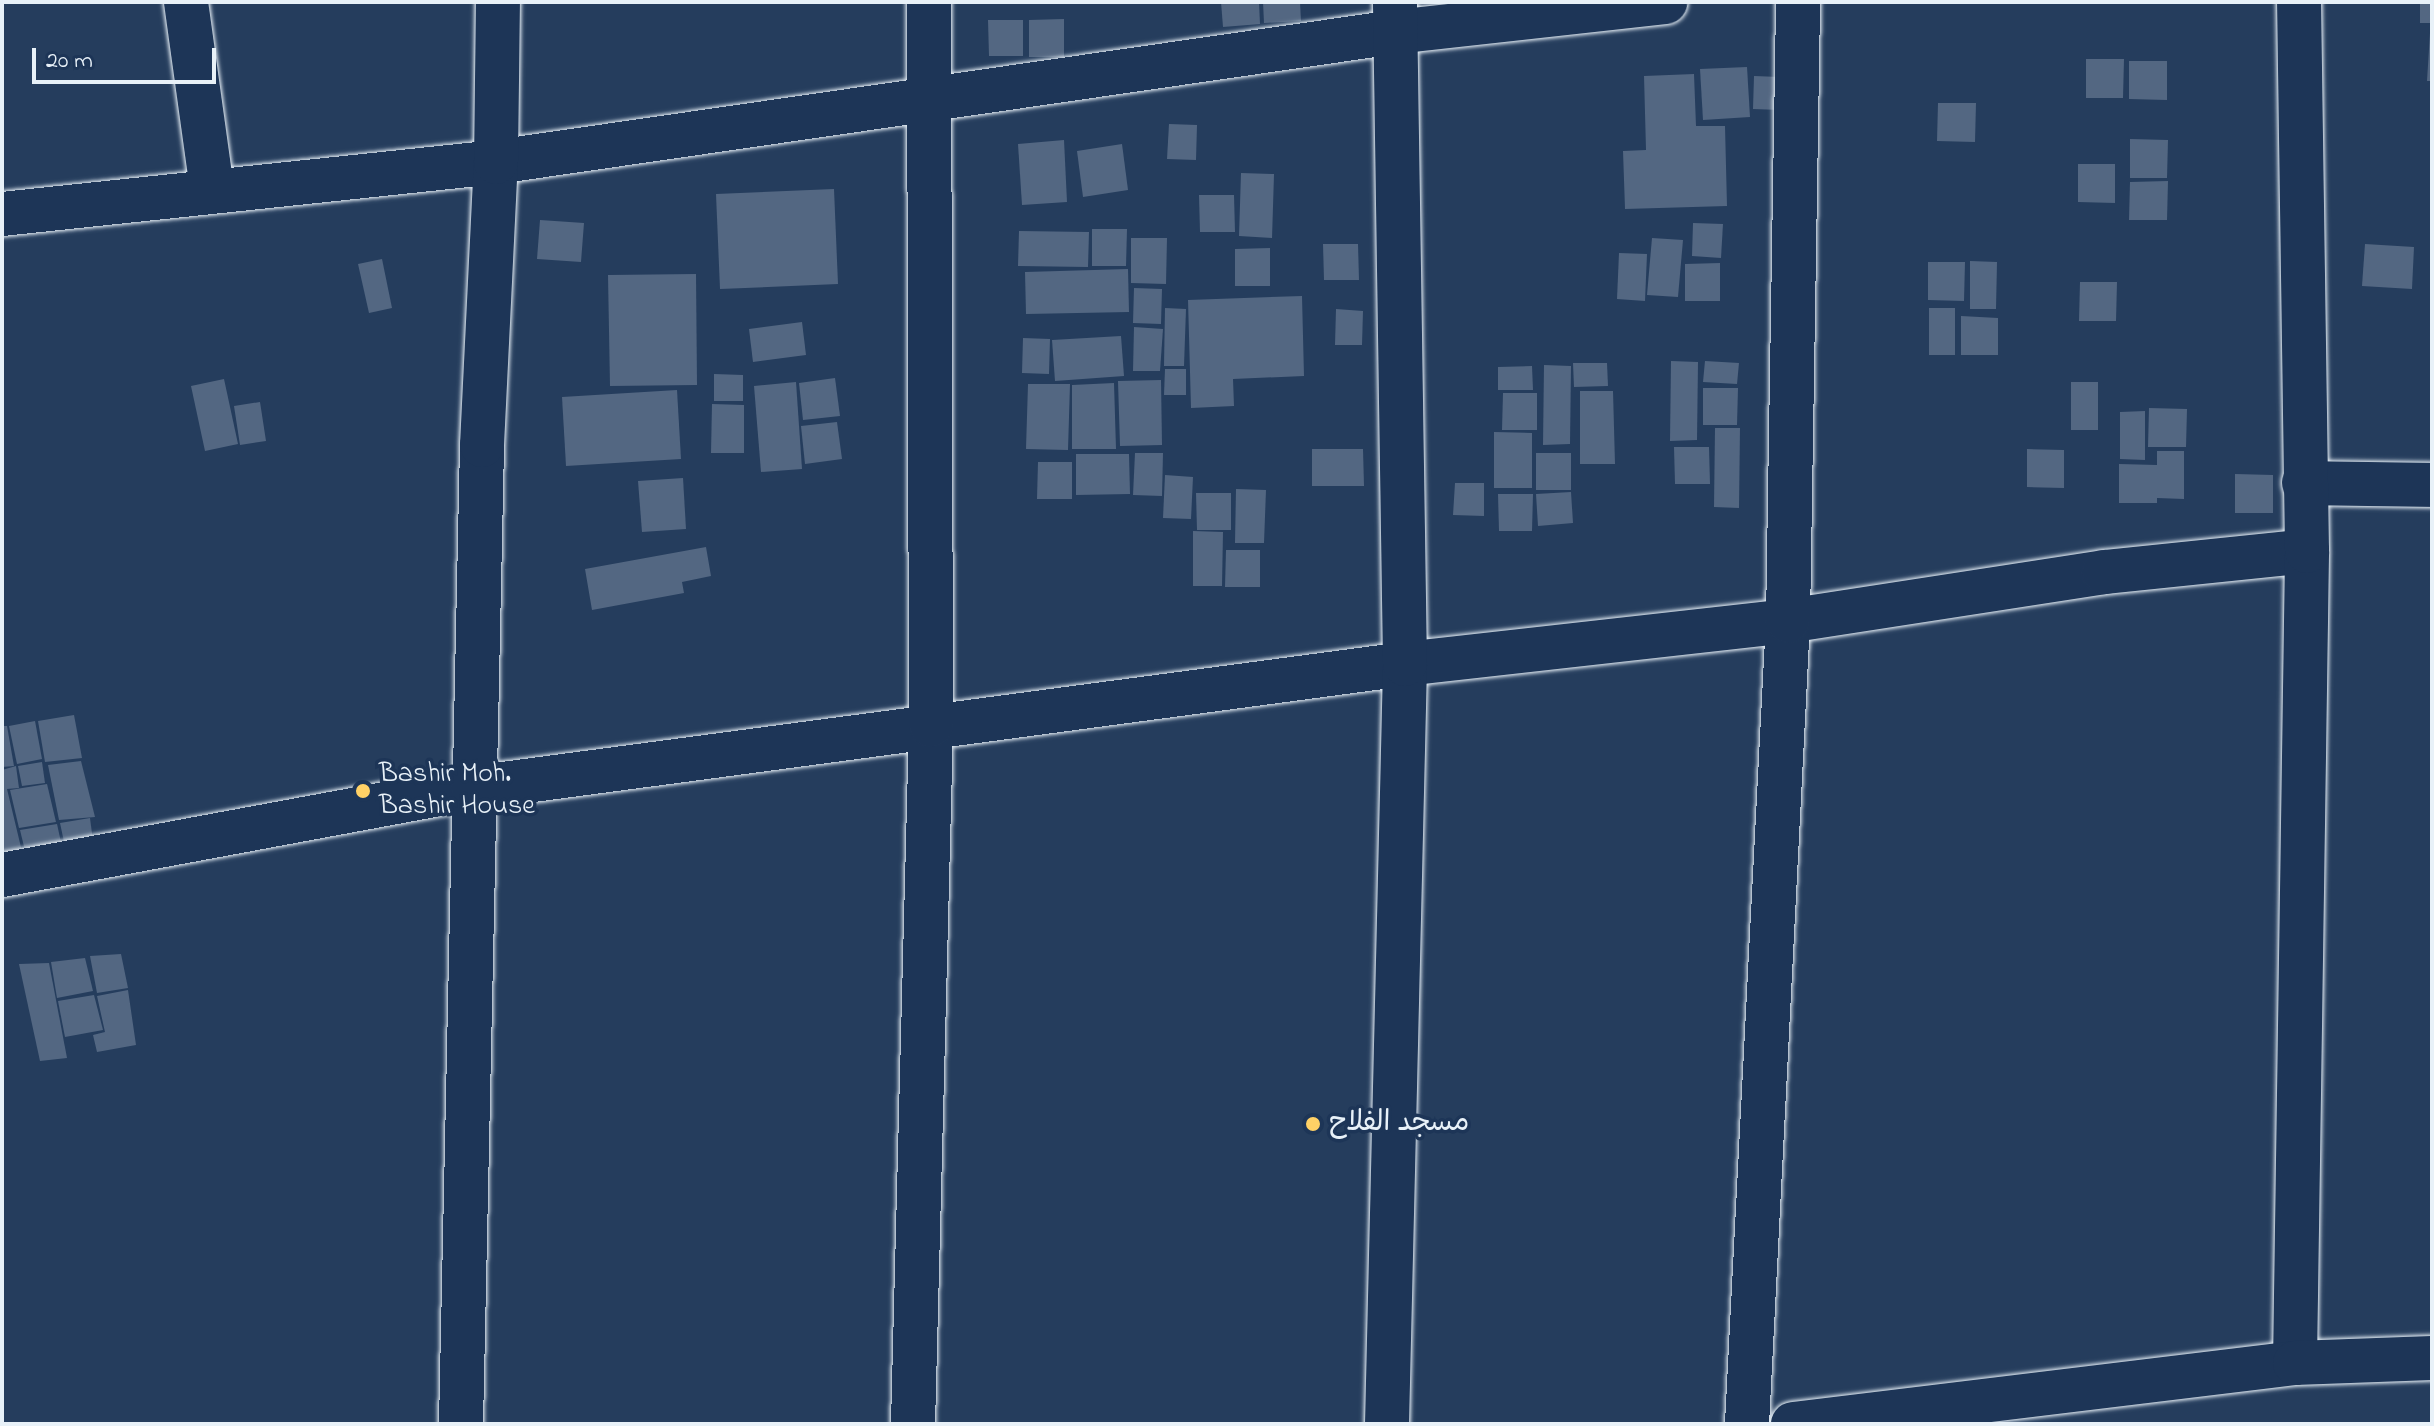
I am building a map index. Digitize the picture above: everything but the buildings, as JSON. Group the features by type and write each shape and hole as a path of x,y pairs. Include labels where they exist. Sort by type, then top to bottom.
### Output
{"street":[{"path":"186,2 212,189"},
{"path":"461,1424 473,788 482,445 496,162 498,2"},
{"path":"913,1424 931,725 929,2"},
{"path":"2,214 212,189 496,162 928,99 1395,17 1665,2"},
{"path":"1747,1424 1788,621 1798,2"},
{"path":"2295,1363 2307,551 2299,2"},
{"path":"1387,1424 1405,664 1395,17"},
{"path":"2304,483 2432,485"},
{"path":"2,875 473,788 1405,664 1788,621 2104,572 2307,551"},
{"path":"1793,1424 2079,1408 2295,1363 2432,1358"}],"place":[{"name":"Bashir Moh. Bashir House","path":"363,791"},
{"name":"مسجد الفلاح","path":"1313,1124"}]}
